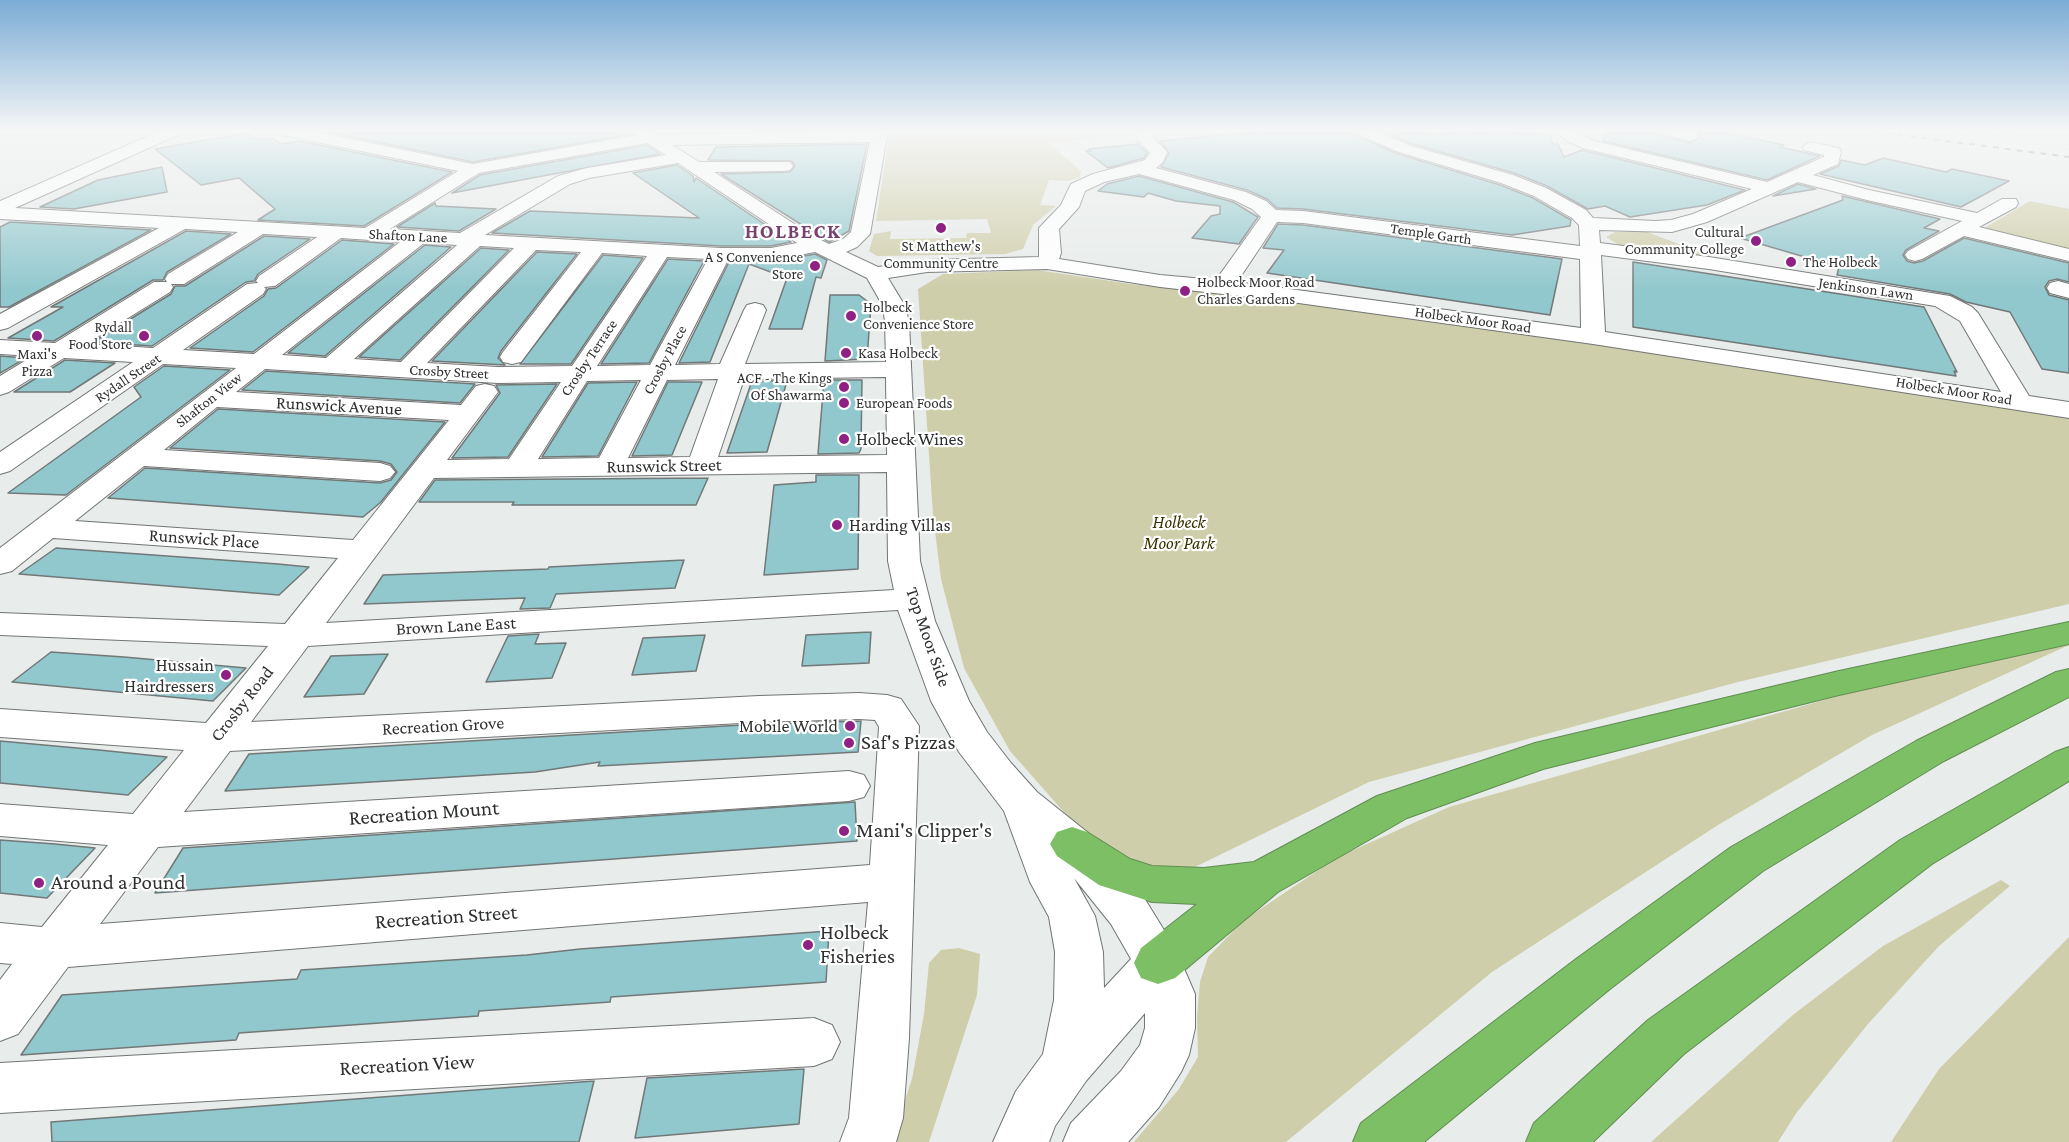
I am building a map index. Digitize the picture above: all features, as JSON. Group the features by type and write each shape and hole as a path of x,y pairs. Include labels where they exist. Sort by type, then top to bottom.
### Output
{"highway":[{"path":"1158,963 1262,879 1392,807 1536,757 1839,683 2069,633"},
{"path":"1381,1142 1593,974 1747,859 1930,751 2069,681"},
{"path":"1554,1142 1666,1037 1916,852 2069,762"},
{"path":"1072,844 1115,872 1152,884 1204,886 1262,879"}],"street":[{"path":"0,211 55,183"},
{"path":"369,234 450,183"},
{"path":"332,366 470,239 559,183"},
{"path":"718,183 821,248 875,274"},
{"name":"Shafton Lane","path":"0,211 182,224 721,254 771,254 850,243 860,234 870,183"},
{"path":"1047,263 1051,253 1049,228 1070,207 1077,188 1084,183"},
{"path":"1192,183 1240,196 1259,206 1271,216 1229,276 1224,287"},
{"path":"1516,183 1563,203 1579,214 1588,224 1593,337"},
{"path":"1751,183 1771,188"},
{"path":"1588,224 1630,227 1672,226 1700,218 1781,183"},
{"path":"1824,183 1970,224 2069,255"},
{"path":"0,191 35,192"},
{"path":"1915,255 2009,203"},
{"name":"Temple Garth","path":"1271,216 1303,217 1590,251"},
{"path":"0,323 182,224"},
{"path":"0,387 259,228"},
{"name":"Rydall Street","path":"0,465 337,232"},
{"name":"Shafton View","path":"0,564 419,237"},
{"path":"407,370 531,243"},
{"path":"512,357 596,247"},
{"name":"Crosby Terrace","path":"518,467 661,250"},
{"name":"Jenkinson Lawn","path":"1590,251 1709,263 1942,301 1964,312 1970,318 2020,402"},
{"name":"Crosby Place","path":"609,466 721,254"},
{"name":"Holbeck Moor Road","path":"875,274 927,266 1047,263 1593,337 2069,410"},
{"name":"Top Moor Side","path":"875,274 894,306 897,322 904,561 912,599 950,701 979,750 1022,803 1072,844 1127,910 1158,963 1170,994 1170,1028 1163,1055 1140,1089 1091,1142"},
{"path":"701,465 755,310"},
{"name":"Crosby Street","path":"0,348 498,375 898,369"},
{"name":"Runswick Avenue","path":"211,399 476,403"},
{"name":"Crosby Road","path":"0,1017 476,403"},
{"path":"137,457 380,472"},
{"name":"Runswick Street","path":"426,469 902,463"},
{"name":"Runswick Place","path":"46,528 362,550"},
{"name":"Brown Lane East","path":"0,624 295,636 912,599"},
{"name":"Recreation Grove","path":"0,723 215,738 759,709 859,706 887,708 899,726 892,882"},
{"name":"Recreation Mount","path":"0,820 143,831 849,786"},
{"name":"Top Moor Side","path":"1021,1142 1035,1109 1067,1064 1079,1000 1079,952 1072,916 1053,882 1022,803"},
{"path":"868,1142 876,1118 892,882"},
{"name":"Recreation Street","path":"0,943 53,948 892,882"},
{"path":"1067,1064 1158,963"},
{"name":"Recreation View","path":"0,1088 814,1042"}],"green space":[{"path":"882,183 1048,183 1040,205 1056,206 1033,225 1023,249 1005,254 877,256 869,251 874,234 891,231 890,239 966,238 967,233 991,233 987,219 876,221"},
{"path":"2030,201 2069,209 2069,251 1981,230"},
{"path":"1615,232 1647,232 1724,261 1619,245 1606,237"},
{"name":"Holbeck Moor Park","path":"1037,270 1131,284 1271,299 1584,343 2069,418 2069,604 1738,682 1369,782 1195,867 1143,867 1078,828 1010,751 964,668 941,579 933,515 918,289 943,274"},
{"path":"2069,639 2069,645 1872,735 1718,825 1492,972 1286,1142 1134,1142 1179,1089 1198,1057 1197,1017 1200,982 1208,957 1244,920 1338,857 1449,807 1852,692"},
{"path":"2001,880 2010,886 1939,946 1868,1024 1797,1112 1778,1142 1651,1142 1794,1014 1883,946"},
{"path":"2069,937 2069,1142 1891,1142 1939,1069"},
{"path":"959,948 980,954 977,995 929,1142 891,1142 912,1079 924,1014 929,963 941,950"}],"building":[{"path":"91,183 165,183 167,192 74,209 40,207"},
{"path":"245,183 434,183 364,226 258,220 275,209"},
{"path":"467,183 504,183 452,193"},
{"path":"648,183 704,183 791,242 771,246 721,246 492,233 530,211 699,218"},
{"path":"736,183 859,183 849,231 829,242"},
{"path":"1165,183 1233,202 1258,217 1239,244 1192,238 1211,216 1220,214 1220,206 1176,201 1148,193 1144,197 1098,191 1107,184"},
{"path":"1222,183 1494,183 1533,198 1571,220 1570,226 1512,235 1303,209 1277,208 1267,199 1247,190"},
{"path":"1540,183 1718,183 1745,190 1707,205 1630,217 1605,206 1588,209"},
{"path":"1860,183 2005,183 1961,207"},
{"path":"1798,184 1816,189 1773,196"},
{"path":"1842,196 1940,219 1924,228 1939,231 1906,250 1903,255 1907,261 1914,263 1923,261 1964,238 2069,263 2069,282 2057,279 2049,281 2045,287 2049,295 2069,300 2069,373 2042,369 2010,312 1966,302 1950,294 1837,275 1839,267 1740,238 1843,200"},
{"path":"435,203 436,206 496,209 459,231 397,227"},
{"path":"10,222 151,230 9,307 0,307 0,227"},
{"path":"1278,224 1303,225 1562,259 1550,315 1267,273 1284,250 1263,248"},
{"path":"186,231 231,234 167,272 163,280 153,280 54,341 8,338 63,307 51,307"},
{"path":"264,236 310,239 258,274 254,281 246,282 152,346 93,342 171,294 175,286 185,286"},
{"path":"342,240 394,244 253,352 190,348 264,296 268,289 276,288"},
{"path":"425,245 451,247 325,356 288,353"},
{"path":"481,248 509,250 400,360 359,357"},
{"path":"537,252 577,254 501,351 498,358 505,365 432,361"},
{"path":"815,254 827,260 821,278 816,277 802,329 769,329 787,278 749,264 710,362 679,363 729,262 771,262"},
{"path":"603,255 643,258 571,364 520,364"},
{"path":"668,259 704,261 649,363 601,364"},
{"path":"1633,262 1924,307 1957,372 1954,371 1956,376 1633,327"},
{"path":"830,295 859,295 871,304 867,359 825,361"},
{"path":"0,356 26,358 0,373"},
{"path":"65,360 115,363 70,392 14,392"},
{"path":"164,366 230,370 66,495 8,493 141,397 134,387"},
{"path":"266,371 475,384 460,403 242,390"},
{"path":"824,380 862,380 861,449 859,453 818,454"},
{"path":"752,381 787,381 767,452 727,453"},
{"path":"637,382 598,456 542,457 588,383"},
{"path":"668,382 702,382 672,455 632,456"},
{"path":"557,384 508,457 452,458 500,393 496,385"},
{"path":"218,409 445,422 381,502 363,517 108,498 145,468 380,483 391,480 397,472 391,464 380,461 170,448"},
{"name":"Harding Villas","path":"816,475 859,475 858,569 764,575 774,485 816,482"},
{"path":"708,478 696,505 512,505 514,502 419,502 435,480"},
{"path":"56,548 309,567 279,595 19,574"},
{"path":"684,560 675,588 556,594 550,608 520,609 525,598 364,604 383,575 548,569 549,567"},
{"path":"871,632 869,663 802,666 806,635"},
{"path":"539,634 535,644 566,643 552,678 486,682 508,636"},
{"path":"705,635 696,671 632,675 643,638"},
{"path":"51,652 246,668 213,701 12,682"},
{"path":"388,654 364,694 304,697 331,656"},
{"path":"861,721 858,752 598,766 600,762 535,772 225,791 249,754 759,724"},
{"path":"0,741 167,757 128,795 0,783"},
{"path":"855,802 857,841 155,893 183,848"},
{"path":"0,840 95,848 47,898 0,893"},
{"path":"829,931 826,982 611,997 610,1002 479,1011 478,1016 239,1033 236,1040 21,1055 62,995 297,979 301,970"},
{"path":"804,1069 799,1124 635,1138 647,1078"},
{"path":"594,1081 579,1142 52,1142 51,1122"}],"place":[{"name":"St Matthew's Community Centre","path":"941,228"},
{"name":"Cultural Community College","path":"1756,241"},
{"name":"The Holbeck","path":"1791,262"},
{"name":"A S Convenience Store","path":"815,266"},
{"name":"Holbeck Moor Road Charles Gardens","path":"1185,291"},
{"name":"Holbeck Convenience Store","path":"851,316"},
{"name":"Maxi's Pizza","path":"37,336"},
{"name":"Rydall Food Store","path":"144,336"},
{"name":"Kasa Holbeck","path":"846,353"},
{"name":"ACF - The Kings Of Shawarma","path":"844,387"},
{"name":"European Foods","path":"844,403"},
{"name":"Holbeck Wines","path":"844,439"},
{"name":"Harding Villas","path":"837,525"},
{"name":"Hussain Hairdressers","path":"226,675"},
{"name":"Mobile World","path":"850,726"},
{"name":"Saf's Pizzas","path":"849,743"},
{"name":"Mani's Clipper's","path":"844,831"},
{"name":"Around a Pound","path":"39,883"},
{"name":"Holbeck Fisheries","path":"808,945"}],"district":[{"name":"HOLBECK","path":"793,232"}]}
